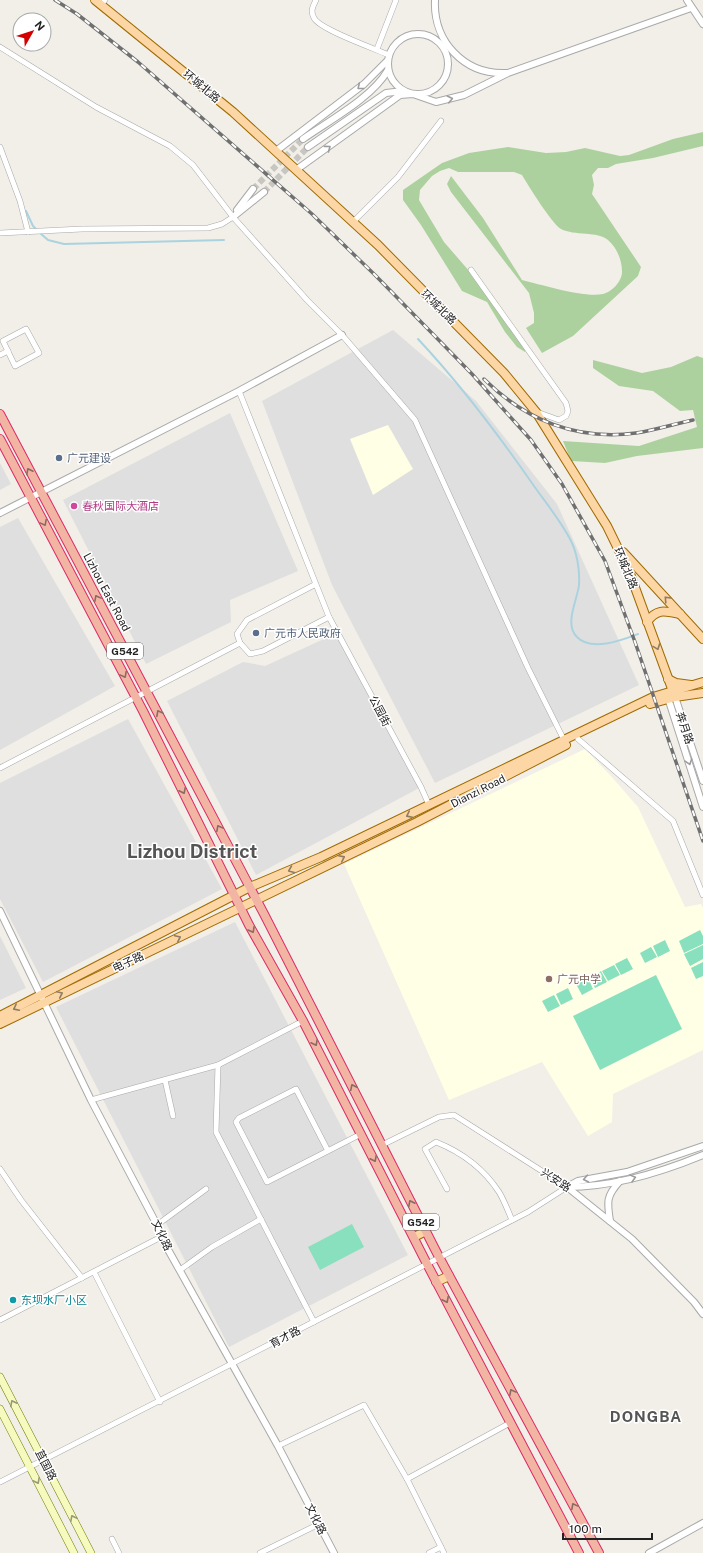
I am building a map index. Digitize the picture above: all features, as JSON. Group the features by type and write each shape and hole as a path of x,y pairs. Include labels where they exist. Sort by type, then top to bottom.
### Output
{"highway":[{"name":"Lizhou East Road","path":"0,414 40,493 147,691 250,887"},
{"name":"G542","path":"0,439 136,697 234,895 304,1021 436,1282 579,1553"},
{"name":"G542","path":"250,887 449,1276 599,1553"}],"main road":[{"name":"环城北路","path":"101,2 222,102 276,151 378,245 504,373 536,412 607,526 629,571 668,679 672,695"},
{"path":"617,546 703,638"},
{"path":"647,622 653,614 661,611 680,614"},
{"path":"668,679 676,683 700,684"},
{"path":"672,695 700,684"},
{"name":"Dianzi Road","path":"250,887 321,857 653,697 703,693"},
{"name":"Dianzi Road","path":"257,900 417,822 578,738 672,695"},
{"name":"电子路","path":"0,1024 42,999 250,887"},
{"name":"电子路","path":"0,1016 42,999 257,900"},
{"path":"414,1237 426,1231"},
{"path":"436,1282 449,1276"},
{"name":"苴国路","path":"0,1377 91,1553"},
{"name":"苴国路","path":"0,1409 74,1553"}],"street":[{"path":"316,0 312,8 314,18 324,27 377,50 388,57"},
{"path":"377,50 396,0"},
{"path":"435,0 436,22 449,48 460,59 472,67 493,73 508,73"},
{"path":"687,0 703,24"},
{"path":"308,147 386,93 403,91 436,102 464,95 508,73 691,8"},
{"path":"276,151 364,84 388,57 394,46 406,36 417,34 445,42"},
{"path":"432,38 443,49 448,64"},
{"path":"0,47 96,107 170,146 193,165 233,217 307,300 342,334 415,420 528,668 564,740"},
{"path":"296,170 389,101 400,95 429,92 438,87 446,74 449,48"},
{"path":"388,57 388,70 392,80 403,91"},
{"path":"304,139 371,92 381,82 388,70"},
{"path":"353,222 398,177 441,121"},
{"path":"0,147 20,201 28,232"},
{"path":"233,217 253,189"},
{"path":"0,233 208,228 222,224 233,217 264,192"},
{"path":"471,270 568,406 566,416 559,420 536,412"},
{"path":"26,329 39,353 15,366 8,351 3,341 26,329"},
{"path":"0,513 239,391 342,334"},
{"path":"0,355 8,351"},
{"path":"239,391 316,584 247,620 237,634 240,643 250,654 264,652 329,617"},
{"name":"公园街","path":"316,584 329,617 429,805"},
{"path":"0,768 240,643"},
{"path":"672,695 703,807"},
{"name":"奔月路","path":"672,695 703,781"},
{"path":"578,738 672,821 703,895"},
{"name":"文化路","path":"0,911 91,1100 158,1225 161,1237 278,1446 334,1553"},
{"path":"91,1100 218,1065 304,1021"},
{"path":"218,1065 216,1132 314,1322"},
{"path":"165,1080 173,1116"},
{"path":"328,1151 296,1089 238,1118 236,1122 267,1182 328,1151 361,1134"},
{"name":"兴安路","path":"382,1145 438,1117 454,1115 567,1187 610,1221 652,1258 703,1314"},
{"path":"447,1189 425,1149 436,1142 464,1156 484,1173 499,1192 512,1220"},
{"path":"567,1187 578,1181 627,1172 703,1146"},
{"path":"567,1187 591,1187 620,1181 703,1155"},
{"path":"0,1169 21,1200 82,1278"},
{"path":"610,1221 607,1201 610,1192 620,1181"},
{"name":"育才路","path":"0,1482 160,1402 427,1264 439,1256 512,1220 567,1187"},
{"path":"158,1225 206,1189"},
{"path":"180,1270 212,1247 261,1219"},
{"path":"0,1320 161,1237"},
{"path":"94,1272 160,1402"},
{"path":"278,1446 364,1405 407,1479 444,1553"},
{"path":"407,1479 510,1423"},
{"path":"260,1553 319,1524"},
{"path":"649,1553 703,1524"},
{"path":"112,1539 119,1553"},
{"path":"429,1553 441,1546"}],"shaded area":[{"path":"393,330 476,401 557,504 639,685 435,783 332,585 262,401"},
{"path":"230,413 298,571 230,600 231,622 146,664 63,500"},
{"path":"388,425 413,469 373,495 350,439"},
{"path":"0,463 11,484 0,490"},
{"path":"18,518 115,686 0,750 0,527"},
{"path":"339,632 421,787 256,875 167,701 243,662 265,666"},
{"path":"128,719 222,889 43,982 0,899 0,783"},
{"name":"广元中学","path":"585,749 638,807 685,907 701,904 703,908 703,1050 613,1094 612,1122 588,1136 542,1062 449,1100 344,864"},
{"path":"235,922 408,1255 229,1347 56,1007"},
{"path":"0,936 26,988 0,1000"}],"green space":[{"path":"703,132 703,146 653,158 616,164 608,168 598,168 592,175 594,185 592,194 641,267 638,276 573,336 542,353 526,328 534,323 534,313 529,293 451,192 447,184 451,176 483,218 522,280 575,293 595,295 606,293 613,289 622,275 621,263 618,254 611,243 604,237 598,235 572,232 561,229 546,212 522,175 514,172 458,172 449,168 432,176 420,190 419,200 444,242 470,272 525,348 525,352 517,347 505,332 487,302 462,291 421,225 403,200 403,190 442,163 469,153 508,147 546,153 566,152 585,148 620,156 629,155 673,139"},
{"path":"697,356 703,358 703,448 637,456 605,463 571,461 563,441 639,446 697,427 693,410 680,411 653,391 619,386 593,368 593,360 642,373 671,367"},
{"path":"700,930 703,936 703,944 684,953 679,941"},
{"path":"665,940 670,951 658,957 653,946"},
{"path":"703,945 703,959 690,966 684,954"},
{"path":"651,947 657,957 645,963 640,953"},
{"path":"627,958 633,969 621,975 615,964"},
{"path":"703,962 703,976 696,979 691,968"},
{"path":"614,965 620,975 608,981 602,971"},
{"path":"601,971 607,982 595,988 590,978"},
{"path":"656,975 682,1029 600,1070 573,1016"},
{"path":"588,978 593,989 582,995 576,984"},
{"path":"568,988 573,999 561,1005 556,994"},
{"path":"554,995 560,1006 548,1012 542,1001"},
{"path":"352,1224 364,1247 320,1270 308,1247"}],"waterway":[{"path":"26,211 33,226 37,230"},
{"path":"40,233 48,240 64,244 224,240"},
{"path":"418,339 449,374 493,429 553,512 570,539 578,561 579,573 578,591 571,619 573,632 577,637 590,644 615,642 638,634"}],"tunnel":[{"path":"253,189 303,139"},
{"path":"264,192 308,147"}],"railway":[{"path":"55,0 77,14 138,62 312,214 375,275 472,374 531,440 562,484 605,561 635,642 703,841"},
{"path":"484,379 517,406 535,416 553,424 593,434 614,435 636,433 693,420"}],"place":[{"name":"广元建设","path":"59,458"},
{"name":"春秋国际大酒店","path":"74,506"},
{"name":"广元市人民政府","path":"256,633"},
{"name":"广元中学","path":"549,979"},
{"name":"东坝水厂小区","path":"13,1300"}],"district":[{"name":"Lizhou District","path":"192,851"},
{"name":"DONGBA","path":"646,1417"}]}
